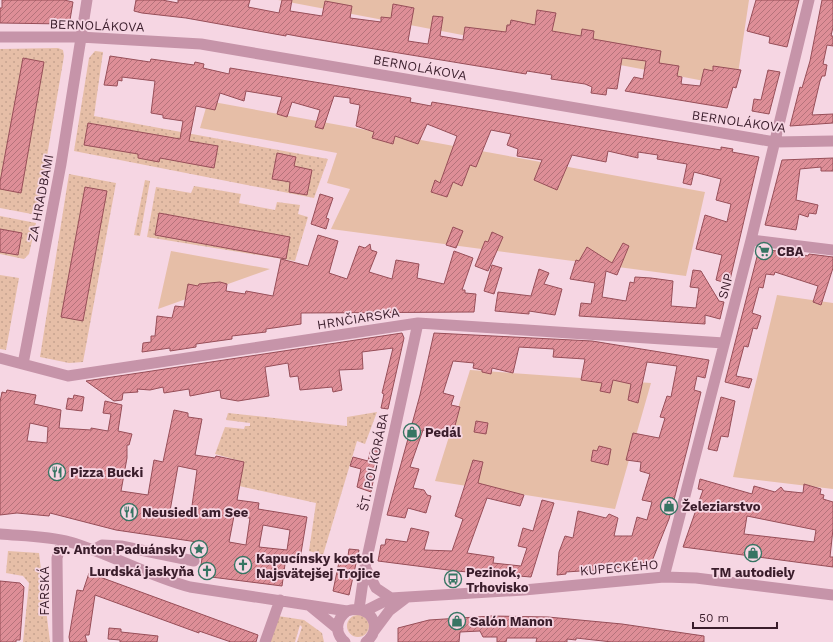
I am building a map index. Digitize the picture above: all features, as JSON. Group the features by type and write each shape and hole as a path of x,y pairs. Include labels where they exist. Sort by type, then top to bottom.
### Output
{"street":[{"name":"ZA HRADBAMI","path":"22,364 61,164 87,0"},
{"name":"SNP","path":"664,577 751,240 809,0"},
{"name":"BERNOLÁKOVA","path":"0,37 80,37 201,44 775,142 833,141"},
{"path":"751,240 833,250"},
{"name":"HRNČIARSKA","path":"0,358 68,376 418,323 724,343"},
{"name":"ŠT. POLKORÁBA","path":"362,610 365,567 418,323"},
{"name":"KUPECKÉHO","path":"0,534 62,541 93,550 149,574 190,587 347,611 362,610 391,598 406,598 433,594 524,590 664,577 696,578 833,594"},
{"name":"FARSKÁ","path":"58,642 58,558 62,541"},
{"path":"93,550 102,545 121,546 194,561"},
{"path":"365,567 376,588 391,598"},
{"name":"KUPECKÉHO","path":"366,642 389,610 406,598"},
{"path":"265,642 280,600"},
{"path":"310,606 340,637"},
{"path":"362,610 374,622 374,631"},
{"path":"340,637 339,621 347,611"}],"shaded area":[{"path":"278,0 749,0 736,87"},
{"path":"58,48 63,50 64,56 37,215 0,208 0,49"},
{"path":"95,51 103,52 94,116 328,159 314,198 74,151 89,58"},
{"path":"208,101 705,192 686,276 331,229 350,189 327,183 337,153 200,128"},
{"path":"69,174 116,183 83,362 69,363 40,357"},
{"path":"145,180 150,181 140,236 134,235"},
{"path":"194,186 241,194 239,203 275,210 277,202 300,205 298,214 308,217 295,261 147,237 156,187 191,193"},
{"path":"0,216 36,223 29,254 24,259 0,254"},
{"path":"171,251 270,269 158,309"},
{"path":"0,275 19,278 6,350 0,349"},
{"path":"777,295 833,303 833,489 733,477"},
{"path":"470,370 651,383 615,509 435,481"},
{"path":"377,412 365,444 357,441 323,555 309,551 316,503 239,486 244,462 215,454 225,427 244,429 245,426 250,426 250,423 226,420 228,413 347,426 347,417"},
{"path":"8,551 39,553 50,642 23,642 29,583 23,576 6,573"},
{"path":"358,615 366,618 369,626 366,634 358,637 350,634 347,626 350,618"},
{"path":"278,616 304,620 322,633 324,642 297,642 302,627 300,625 295,642 268,642"}],"building":[{"path":"2,0 64,0 73,2 70,20 65,24 0,23 0,8 2,8"},
{"path":"136,0 162,0 178,3 178,0 250,0 248,7 279,13 282,0 292,0 290,11 322,16 325,1 352,6 350,18 381,22 381,17 391,18 393,4 414,8 408,41 428,44 433,16 443,17 440,36 463,40 465,27 506,32 507,25 510,25 511,20 535,25 537,10 556,13 552,31 581,36 582,29 594,31 593,39 661,51 659,63 679,66 677,76 682,77 681,84 700,86 704,69 713,71 713,66 741,70 736,88 733,87 727,108 625,91 634,77 643,79 646,61 622,58 617,89 607,88 606,95 591,93 592,87 585,84 551,79 552,75 527,71 526,74 286,34 286,36 186,18 142,13 134,11"},
{"path":"756,0 799,0 787,47 769,43 770,37 747,31"},
{"path":"822,0 833,0 833,27 831,36 833,36 833,46 827,45 823,64 827,65 825,76 822,76 820,81 812,115 833,114 833,123 790,126 800,87 802,88 810,61"},
{"path":"110,56 150,62 151,59 194,65 195,62 204,64 203,68 229,74 230,68 411,98 410,102 431,106 432,102 721,150 721,147 733,149 732,152 759,157 729,284 716,280 722,255 696,249 705,215 727,222 731,204 716,200 721,179 694,172 691,185 683,183 687,164 657,159 658,155 638,152 638,158 608,151 606,162 572,155 557,190 534,180 542,160 517,156 518,149 507,145 511,134 491,130 476,167 470,165 462,186 453,182 447,197 431,192 435,180 440,183 457,136 427,124 418,144 395,136 393,144 372,138 374,132 356,126 360,105 350,103 350,98 334,96 323,129 315,127 320,110 292,102 287,117 277,114 282,97 246,91 244,101 220,93 215,110 196,106 189,141 218,146 214,168 160,158 159,162 138,158 138,154 84,145 88,123 180,139 183,121 163,118 163,115 151,113 155,81 122,77 122,81 118,80 117,86 104,85"},
{"path":"23,58 44,62 21,193 0,189 0,182"},
{"path":"768,70 780,72 769,114 752,111 754,99 761,100"},
{"path":"277,153 296,157 294,166 312,170 307,195 289,192 290,182 272,179"},
{"path":"833,158 833,171 821,171 821,167 800,169 796,200 818,205 816,214 809,213 808,217 799,214 796,230 765,225 782,160"},
{"path":"85,187 107,191 83,321 61,317"},
{"path":"320,194 333,198 326,218 329,219 326,229 311,224"},
{"path":"159,213 290,237 286,259 155,235"},
{"path":"453,227 463,231 456,248 446,245"},
{"path":"0,229 22,233 18,255 0,252"},
{"path":"492,232 503,237 488,271 475,266 485,241 488,242"},
{"path":"318,235 338,241 329,273 347,279 359,246 365,248 370,244 371,250 377,252 369,272 392,279 396,260 419,264 417,278 444,284 454,251 473,258 462,290 465,290 465,293 476,294 474,312 301,313 301,324 266,329 266,332 232,336 232,339 196,344 196,347 170,351 170,348 142,352 143,343 151,342 151,336 155,336 157,316 172,318 175,306 184,307 188,284 198,286 199,284 220,282 227,284 226,291 245,294 246,291 273,296 281,259 308,266"},
{"path":"623,243 629,246 617,275 606,271 602,297 626,301 630,282 634,283 635,277 651,278 673,281 671,306 696,308 699,288 690,287 693,270 701,271 719,301 724,302 720,319 705,315 705,324 579,316 581,303 591,304 595,283 570,279 576,260 579,261 587,247 612,263"},
{"path":"759,249 796,253 808,256 809,254 833,257 833,268 821,305 813,302 818,286 775,272 774,275 766,274 763,288 759,287 752,313 761,316 757,329 753,328 748,347 744,346 736,376 752,379 749,388 725,382"},
{"path":"492,265 502,268 494,294 484,291"},
{"path":"539,269 549,273 544,284 562,289 555,315 529,311 529,314 495,311 498,292 531,296"},
{"path":"402,333 404,338 388,409 381,408 384,394 382,393 393,348 362,352 363,369 339,370 342,390 333,392 332,387 300,390 298,376 290,377 288,363 265,367 269,396 238,401 221,398 220,390 190,396 189,389 164,393 163,387 150,390 137,389 138,392 123,393 122,400 114,401 86,381"},
{"path":"434,333 592,341 709,360 705,378 697,376 694,390 701,392 688,446 669,519 652,561 610,569 566,572 566,574 557,575 559,552 565,536 573,538 578,511 606,518 609,514 618,518 614,536 632,536 637,517 647,520 652,502 642,500 650,474 640,471 641,462 626,460 633,433 659,438 665,418 660,417 667,396 671,397 677,366 647,362 638,403 628,400 631,384 613,380 610,393 600,391 602,383 581,380 585,359 553,357 554,349 519,347 513,373 492,368 491,374 473,368 474,363 453,361 443,393 454,396 451,405 460,407 452,437 423,430 410,467 419,469 413,488 424,490 427,495 431,496 426,513 408,508 405,518 387,515 420,395"},
{"path":"7,390 36,395 34,404 61,410 59,428 91,430 91,428 108,431 111,414 103,413 105,401 122,405 118,431 132,434 129,445 127,445 127,458 121,491 148,495 154,460 163,462 174,410 188,413 188,417 202,419 195,455 215,458 216,456 244,462 237,500 259,503 258,509 307,517 300,559 286,557 282,586 211,577 211,574 200,573 204,543 116,530 50,513 49,516 17,513 0,515 0,402 2,392 6,393","holes":["30,423 48,427 47,443 27,441","178,466 197,470 191,513 170,511","234,516 250,518 246,545 229,542","263,525 290,530 287,550 259,547"]},
{"path":"74,395 84,397 82,411 66,409 68,398 73,399"},
{"path":"721,397 735,401 728,437 721,436 717,451 708,449"},
{"path":"476,421 488,423 486,434 474,432"},
{"path":"599,446 611,449 608,465 591,461 593,450 597,451"},
{"path":"371,449 379,451 371,492 357,487 361,469 350,466 353,457 368,461"},
{"path":"473,460 483,462 478,483 524,495 520,506 487,498 467,553 494,557 493,563 521,566 527,548 518,546 523,528 533,531 542,500 554,503 531,577 456,571 378,561 381,545 385,545 386,539 407,542 411,528 429,532 424,550 452,551 463,519 455,516"},
{"path":"700,479 752,494 754,486 775,492 781,487 784,491 803,493 804,484 821,489 820,494 824,495 823,499 833,502 833,529 830,557 833,557 833,567 683,547 703,490 698,489","holes":["747,516 816,530 814,542 744,534"]},
{"path":"349,549 359,550 349,595 333,591 339,562 347,563"},
{"path":"89,573 258,635 256,642 231,642 199,631 199,633 95,595 89,635 85,635 87,642 70,642 69,637 77,590 83,591"},
{"path":"0,581 20,583 24,587 20,640 16,640 16,642 0,642"},
{"path":"492,616 548,617 622,624 704,636 704,642 612,642 576,638 576,640 567,639 567,642 536,642 537,638 507,638 506,642 497,642 497,637 483,637 480,631 460,632 459,642 398,642 398,628 429,620"},
{"path":"109,628 121,629 121,632 158,636 157,642 120,642 120,640 108,639"}],"place":[{"name":"CBA","path":"764,251"},
{"name":"Pedál","path":"412,432"},
{"name":"Pizza Bucki","path":"57,472"},
{"name":"Železiarstvo","path":"669,506"},
{"name":"Neusiedl am See","path":"129,512"},
{"name":"sv. Anton Paduánsky","path":"199,549"},
{"name":"TM autodiely","path":"753,553"},
{"name":"Kapucínsky kostol Najsvätejšej Trojice","path":"243,565"},
{"name":"Lurdská jaskyňa","path":"207,571"},
{"name":"Pezinok, Trhovisko","path":"453,579"},
{"name":"Salón Manon","path":"457,621"}]}
